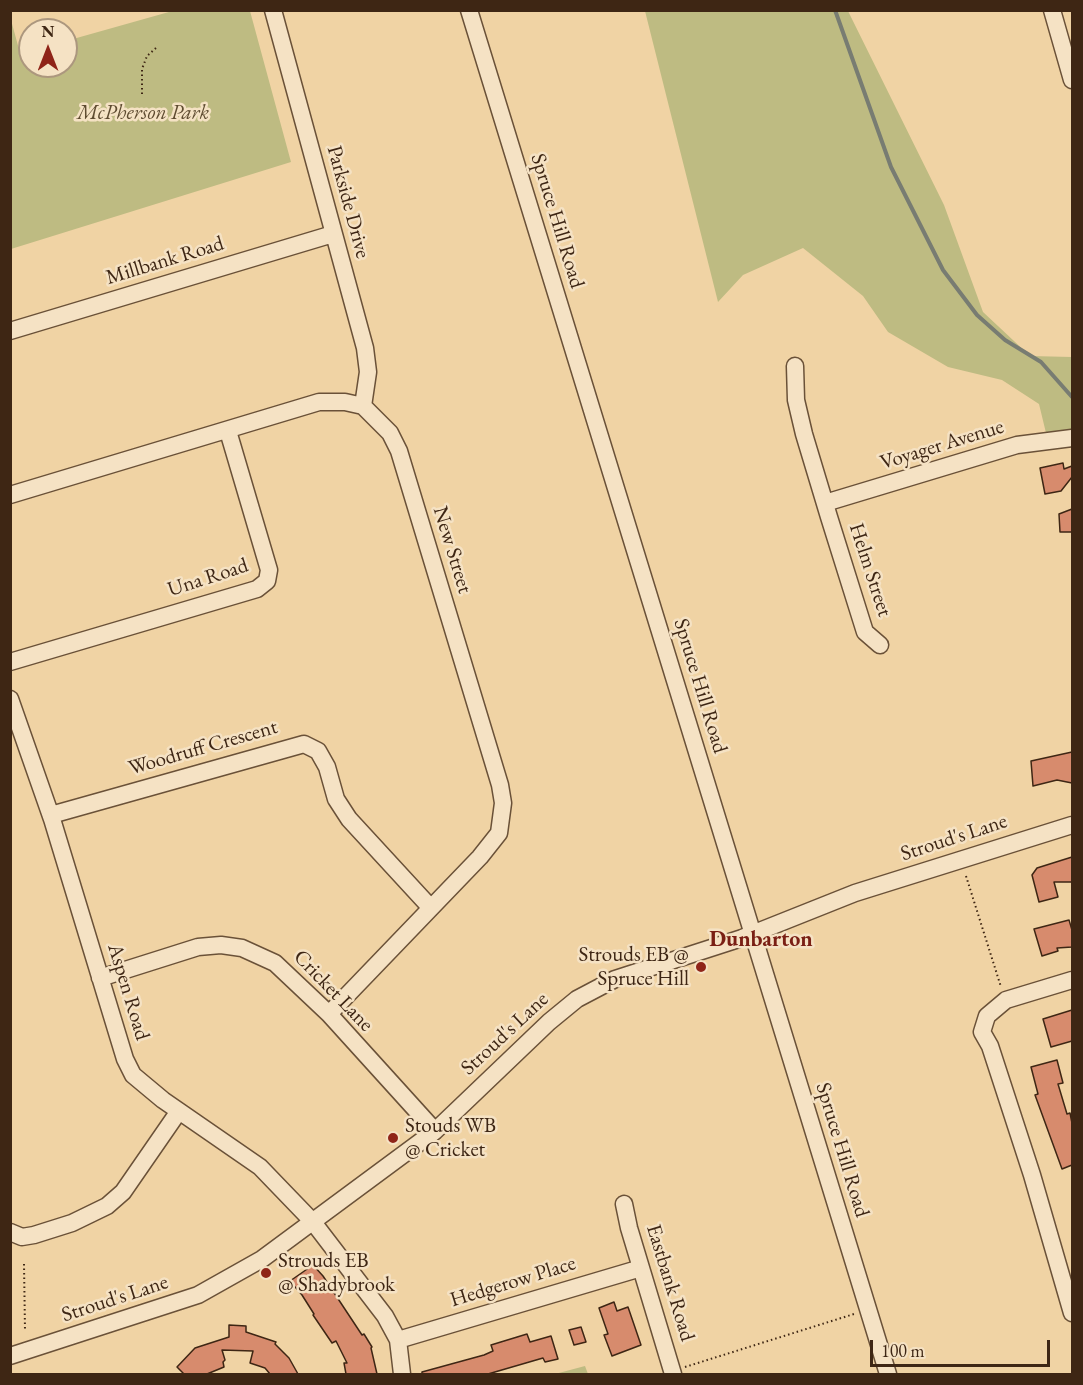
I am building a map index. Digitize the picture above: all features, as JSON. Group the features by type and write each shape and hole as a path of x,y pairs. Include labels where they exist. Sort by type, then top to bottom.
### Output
{"street":[{"name":"Parkside Drive","path":"273,10 365,348 368,372 363,406"},
{"name":"Spruce Hill Road","path":"469,10 888,1374"},
{"path":"1052,10 1072,80"},
{"name":"Millbank Road","path":"10,332 333,234"},
{"name":"Helm Street","path":"795,366 796,400 825,503 865,632 880,645"},
{"path":"10,495 320,402 345,402 363,406"},
{"name":"New Street","path":"329,1014 480,857 498,833 503,803 399,451 390,433 363,406"},
{"name":"Una Road","path":"10,662 257,589 267,581 269,570 228,430"},
{"name":"Voyager Avenue","path":"825,503 1017,446 1072,438"},
{"name":"Aspen Road","path":"10,699 51,815 125,1059 133,1075 179,1111 260,1167 313,1222 385,1316 398,1340"},
{"name":"Woodruff Crescent","path":"51,815 304,744 318,751 327,767 336,798 349,819 430,907"},
{"name":"Stroud's Lane","path":"10,1356 198,1295 262,1259 435,1131 549,1022 577,999 615,979 742,938 855,893 1072,825"},
{"name":"Cricket Lane","path":"100,978 198,947 221,945 242,948 275,963 329,1014 435,1131"},
{"path":"1072,981 1006,1000 987,1016 982,1032 990,1046 1032,1175 1072,1313"},
{"path":"10,1232 22,1237 34,1235 72,1223 107,1206 123,1192 179,1111"},
{"name":"Eastbank Road","path":"624,1204 673,1372"},
{"name":"Hedgerow Place","path":"398,1340 641,1268"},
{"path":"398,1340 402,1374"}],"path":[{"path":"142,94 142,69 147,56 157,47"},
{"path":"966,876 1001,987"},
{"path":"24,1264 25,1330"},
{"path":"673,1372 868,1310"}],"green space":[{"name":"McPherson Park","path":"176,10 250,11 291,162 11,249 11,20 18,46 18,78 78,78 78,38"},
{"path":"645,11 848,11 944,205 983,312 1030,356 1072,357 1072,431 1046,433 1039,404 1002,380 948,367 888,332 863,296 803,248 743,275 718,302"},
{"path":"585,1366 588,1374 555,1374"}],"building":[{"path":"1063,463 1064,469 1072,466 1072,477 1061,491 1045,494 1040,468"},
{"path":"1072,509 1072,532 1060,532 1059,514"},
{"path":"1072,752 1072,783 1057,780 1033,786 1031,761"},
{"path":"1072,857 1072,882 1054,882 1058,897 1039,902 1032,875 1037,868"},
{"path":"1069,920 1072,930 1072,947 1057,948 1058,951 1042,956 1034,929"},
{"path":"1072,1010 1072,1041 1051,1047 1043,1019"},
{"path":"1057,1060 1063,1083 1058,1084 1072,1123 1072,1165 1062,1169 1035,1095 1038,1094 1031,1067"},
{"path":"313,1265 372,1347 377,1374 346,1374 344,1363 347,1363 336,1341 332,1343 302,1295 290,1281"},
{"path":"614,1302 617,1311 628,1307 641,1345 612,1356 604,1335 608,1334 599,1308"},
{"path":"229,1325 246,1326 246,1332 276,1342 275,1344 289,1358 298,1374 270,1374 265,1368 250,1363 253,1351 222,1350 225,1360 224,1367 207,1374 184,1374 177,1367 195,1348 229,1337"},
{"path":"581,1327 586,1342 574,1345 569,1330"},
{"path":"527,1334 530,1342 551,1336 558,1359 545,1362 543,1358 488,1374 422,1374 422,1372 484,1355 493,1351 491,1345"}],"waterway":[{"path":"835,10 891,167 943,270 977,315 1005,340 1041,362 1072,397"}],"place":[{"name":"Strouds EB @ Spruce Hill","path":"701,967"},
{"name":"Stouds WB @ Cricket","path":"393,1138"},
{"name":"Strouds EB @ Shadybrook","path":"266,1273"}],"district":[{"name":"Dunbarton","path":"761,940"}]}
